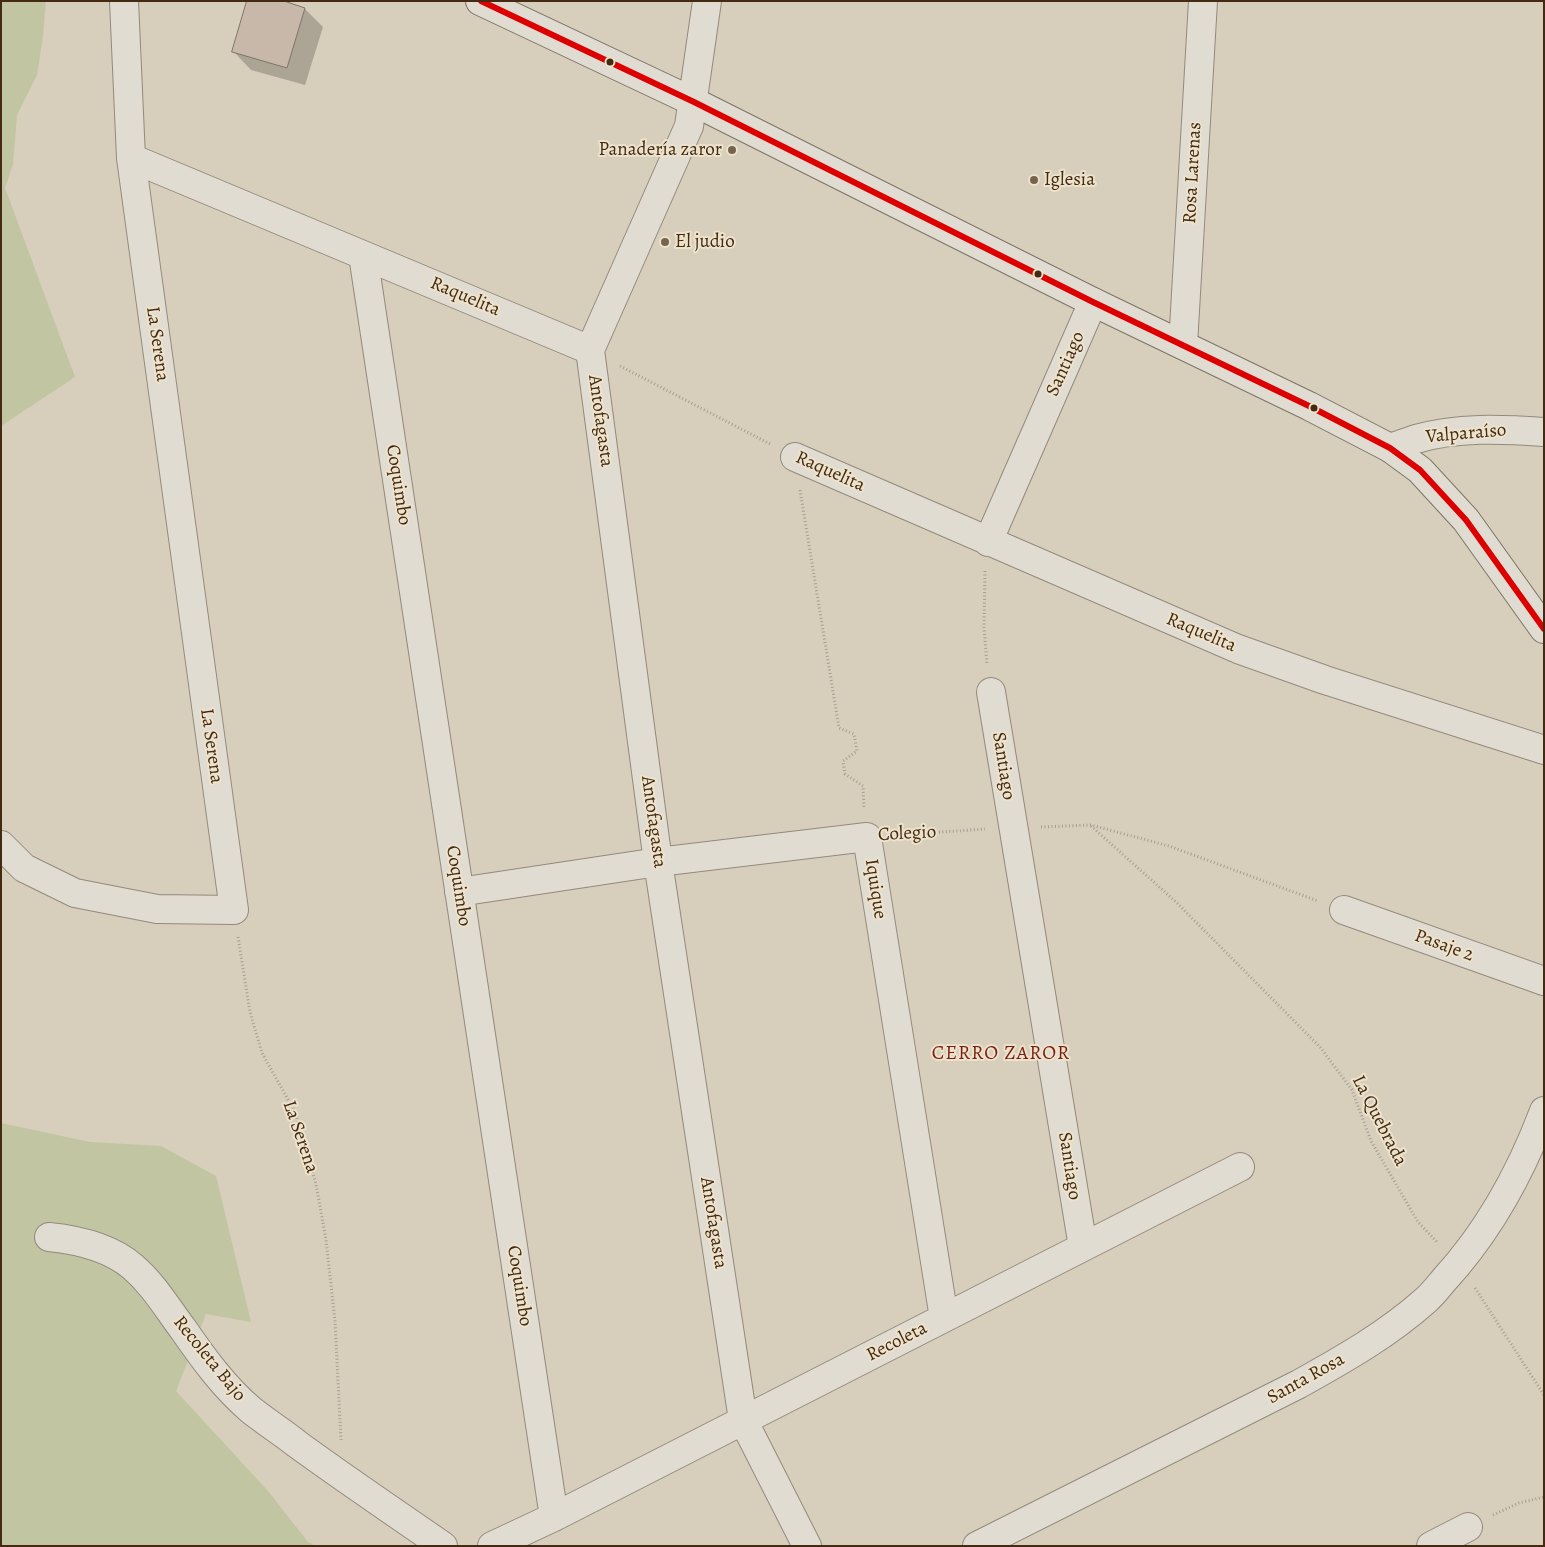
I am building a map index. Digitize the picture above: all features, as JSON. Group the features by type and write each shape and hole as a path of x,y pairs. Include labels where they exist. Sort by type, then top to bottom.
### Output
{"street":[{"name":"La Serena","path":"124,1 131,158 234,910"},
{"path":"480,1 694,102 1093,302 1356,429 1390,448 1420,470 1466,520 1544,629"},
{"name":"Antofagasta","path":"707,1 694,102 689,126 590,350 658,862 743,1420 807,1546"},
{"name":"Rosa Larenas","path":"1184,345 1203,1"},
{"name":"Raquelita","path":"131,158 590,350"},
{"name":"Coquimbo","path":"363,255 554,1517"},
{"name":"Santiago","path":"988,542 1093,302"},
{"name":"Valparaíso","path":"1390,448 1417,438 1462,431 1516,430 1544,432"},
{"name":"Raquelita","path":"795,457 1238,649 1325,680 1544,750"},
{"name":"Santiago","path":"991,692 1083,1247"},
{"name":"Colegio","path":"459,892 658,862 867,837"},
{"name":"Iquique","path":"867,837 944,1318"},
{"path":"1,845 24,868 75,893 157,909 234,910"},
{"name":"Pasaje 2","path":"1344,910 1544,981"},
{"name":"Santa Rosa","path":"977,1546 1300,1384 1390,1329 1427,1299 1459,1264 1485,1227 1510,1186 1544,1111"},
{"name":"Recoleta","path":"554,1517 1240,1167"},
{"name":"Recoleta Bajo","path":"49,1237 91,1244 113,1253 132,1266 149,1281 199,1352 226,1386 251,1410 344,1478 443,1546"},
{"path":"492,1546 554,1517"},
{"path":"1431,1546 1468,1527"}],"path":[{"name":"Raquelita","path":"590,350 795,457"},
{"name":"Iquique","path":"795,457 839,728 854,734 857,751 843,761 845,774 862,786 867,837"},
{"path":"988,542 984,594 984,627 991,692"},
{"name":"Colegio","path":"867,837 1091,825 1169,846 1344,910"},
{"name":"La Quebrada","path":"1091,825 1176,902 1320,1047 1352,1090 1371,1141 1418,1222 1459,1264 1544,1395"},
{"name":"La Serena","path":"234,910 250,1012 262,1053 295,1112 316,1184 326,1240 335,1321 344,1478"},
{"path":"1468,1527 1519,1503 1544,1498"}],"green space":[{"path":"1,1 46,1 37,75 17,115 13,164 5,188 75,377 1,426"},
{"path":"1,1123 90,1142 161,1146 216,1176 251,1322 206,1314 176,1391 268,1491 308,1542 316,1546 1,1546"}],"building":[{"path":"247,1 284,1 305,8 287,68 232,52"}],"transit line":[{"path":"481,1 694,102 1093,302 1309,406 1390,448 1420,470 1466,520 1544,629"}],"place":[{"name":"Panadería zaror","path":"732,150"},
{"name":"Iglesia","path":"1034,180"},
{"name":"El judio","path":"665,242"}],"district":[{"name":"CERRO ZAROR","path":"1001,1054"}]}
